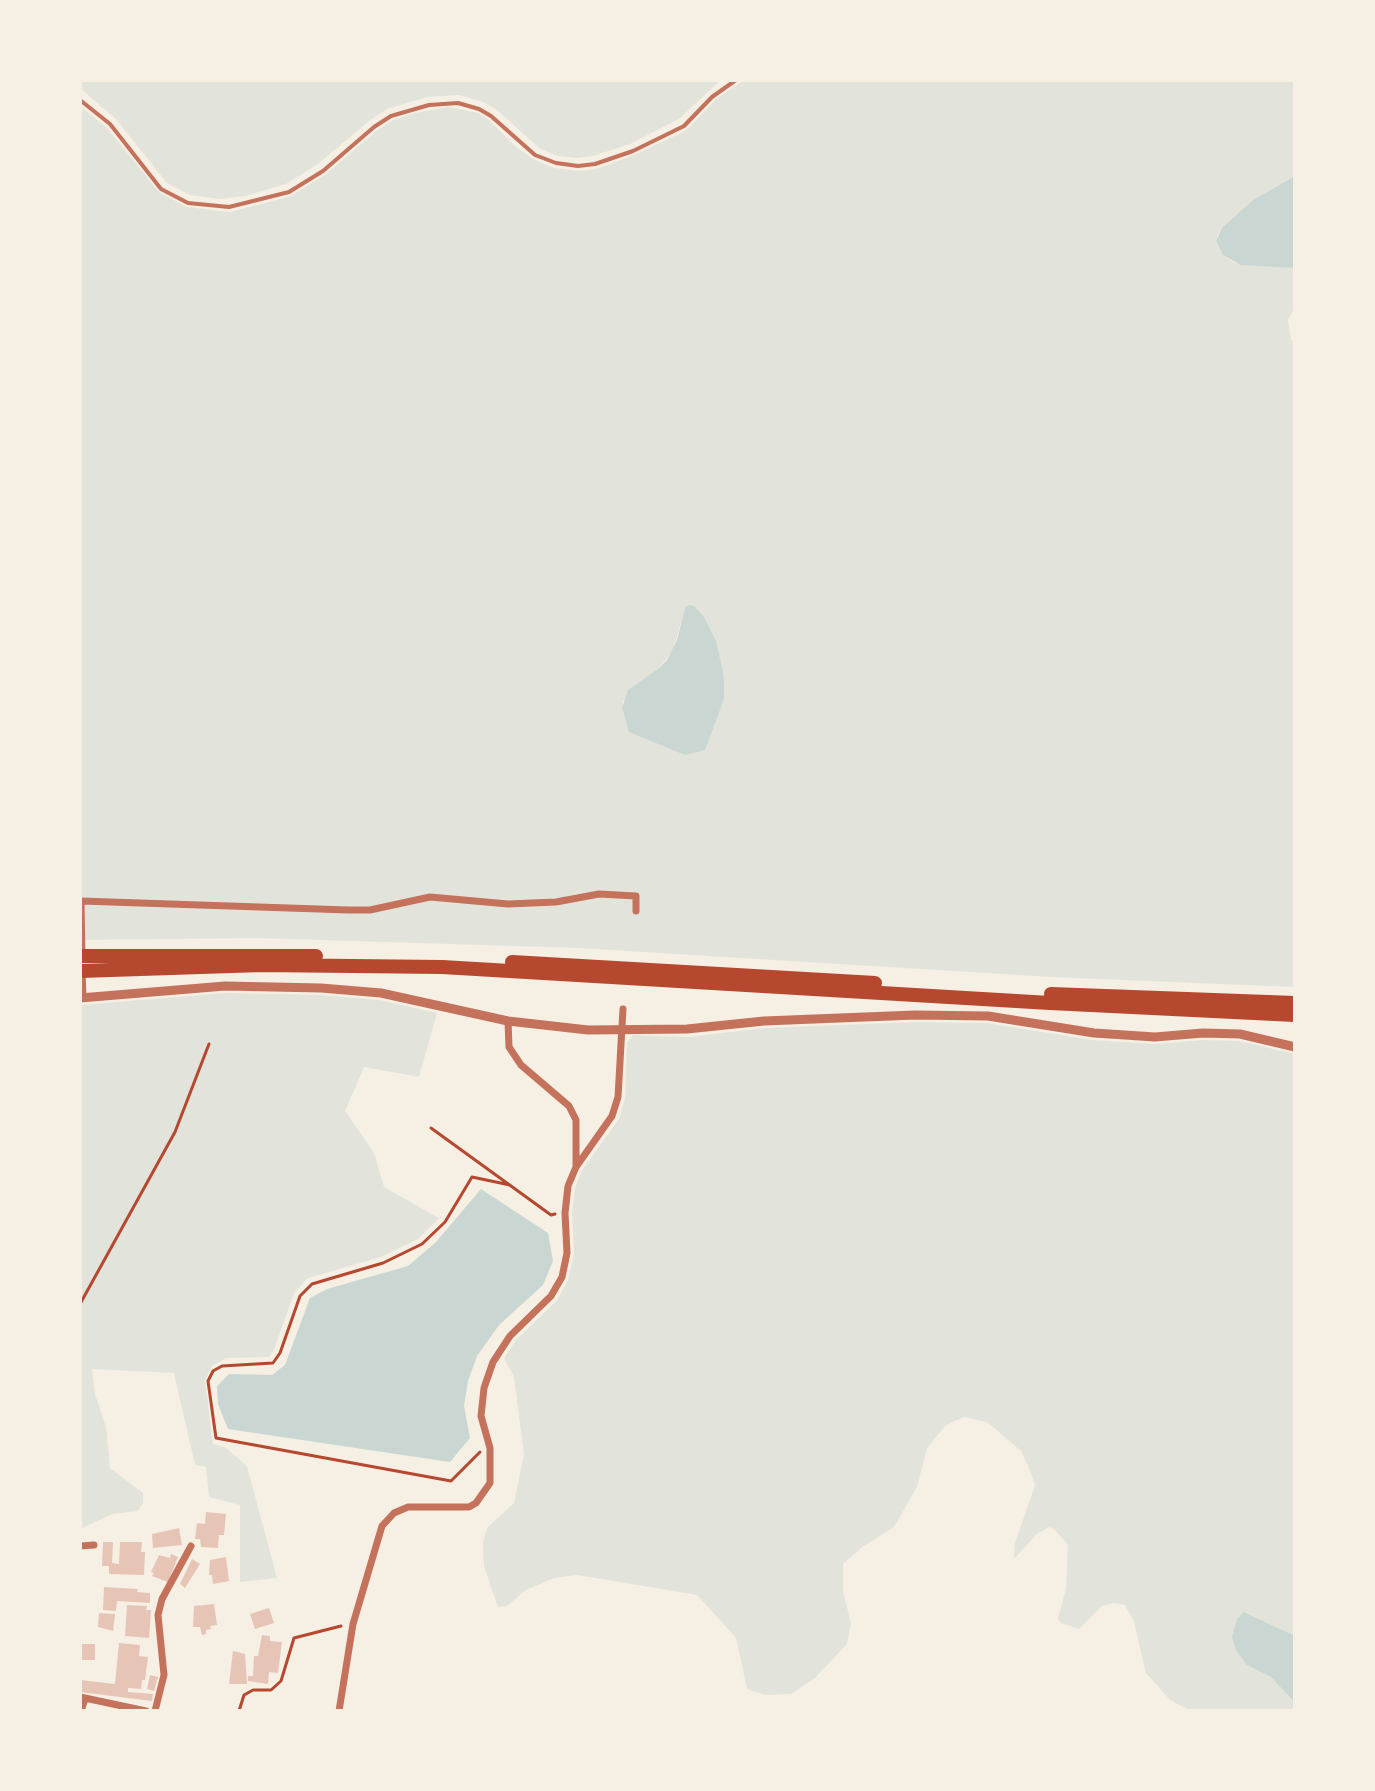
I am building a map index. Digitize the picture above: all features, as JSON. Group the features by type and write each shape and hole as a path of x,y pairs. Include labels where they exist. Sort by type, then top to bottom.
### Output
{"highway":[{"path":"80,956 257,955 520,962 1050,994 1295,1003"},
{"path":"80,971 262,965 442,967 1295,1015"}],"street":[{"path":"636,911 636,896 599,894 556,902 508,904 430,897 359,910 81,901 82,996 225,986 321,988 381,993 508,1021 588,1030 687,1029 764,1021 915,1015 988,1016 1094,1033 1155,1037 1240,1034 1295,1047"},
{"path":"339,1711 353,1624 382,1526 387,1519 408,1507 469,1507 487,1489 491,1476 488,1443 481,1416 488,1375 510,1336 551,1296 562,1277 567,1253 565,1213 568,1186 576,1167 612,1116 618,1097 623,1009"},
{"path":"508,1021 509,1047 521,1065 569,1106 576,1120 576,1167"},
{"path":"80,1546 94,1545"},
{"path":"155,1711 164,1675 158,1615 162,1599 191,1546"},
{"path":"81,1711 82,1698 146,1711"}],"lane":[{"path":"80,100 110,124 161,189 188,203 229,207 289,192 308,182 374,127 391,116 414,108 448,102 479,109 535,155 556,163 578,166 595,164 633,151 684,126 712,97 736,80"}],"path":[{"path":"80,1304 175,1132 209,1044"},
{"path":"431,1128 551,1215 565,1213"},
{"path":"488,1443 451,1481 216,1438 208,1381 213,1371 222,1366 273,1363 280,1353 300,1296 312,1284 383,1263 422,1244 445,1222 472,1177 510,1185"},
{"path":"239,1711 244,1695 253,1690 271,1690 281,1681 294,1638 353,1624"}],"shaded area":[{"path":"80,80 721,80 679,119 630,144 578,158 557,156 539,148 496,109 483,102 459,95 427,97 387,109 318,164 286,184 246,196 220,199 190,195 167,183 116,119 80,88"},
{"path":"744,80 1295,80 1295,176 1253,200 1219,232 1216,241 1223,255 1235,263 1295,268 1295,307 1288,320 1291,340 1295,342 1295,987 1051,977 579,948 258,938 80,940 80,106 107,128 159,192 187,207 230,212 291,196 326,174 376,131 393,120 415,113 449,107 478,113 533,159 554,168 579,171 596,169 634,155 687,130 715,100","holes":["685,608 724,677 623,714 623,701 658,669 673,650"]},
{"path":"1295,176 1295,268 1241,265 1223,255 1216,241 1222,228 1253,200"},
{"path":"689,605 704,617 716,641 724,677 724,699 705,750 685,755 629,732 622,708 628,690 667,660 677,640 685,608"},
{"path":"225,993 380,1000 437,1013 419,1077 364,1067 345,1111 374,1153 384,1187 439,1218 418,1239 381,1257 308,1278 294,1293 269,1357 226,1358 212,1366 205,1380 213,1444 225,1447 247,1466 277,1578 240,1582 240,1505 209,1497 206,1467 195,1465 174,1373 92,1369 95,1394 106,1427 110,1468 143,1493 143,1503 138,1511 112,1514 80,1529 80,1005"},
{"path":"915,1022 987,1023 1093,1040 1154,1044 1239,1041 1295,1054 1295,1636 1244,1612 1247,1665 1271,1677 1295,1703 1291,1711 1191,1711 1170,1700 1146,1673 1134,1622 1125,1605 1113,1603 1102,1606 1079,1629 1061,1623 1058,1618 1066,1589 1068,1545 1049,1527 1037,1534 1014,1559 1015,1543 1035,1485 1031,1473 1021,1451 987,1422 964,1417 946,1425 927,1448 917,1487 894,1527 862,1547 843,1564 843,1591 851,1623 847,1644 815,1678 791,1694 765,1695 747,1689 736,1638 697,1595 577,1575 554,1578 526,1590 507,1606 498,1607 484,1566 483,1542 487,1528 514,1503 524,1454 514,1377 504,1358 516,1340 557,1300 568,1280 574,1253 572,1213 575,1188 582,1170 619,1119 625,1098 627,1043 633,1035 688,1037 764,1028"},
{"path":"481,1189 548,1233 553,1261 543,1285 499,1325 477,1356 468,1381 464,1406 470,1438 450,1462 228,1429 218,1404 217,1386 229,1374 272,1375 285,1365 310,1298 327,1289 408,1266 436,1242"},
{"path":"1244,1612 1295,1636 1295,1703 1271,1677 1247,1665 1236,1650 1232,1637 1237,1619"}],"building":[{"path":"206,1512 226,1514 224,1535 219,1535 218,1548 201,1547 200,1539 195,1539 197,1523 205,1524"},
{"path":"179,1528 182,1545 153,1548 152,1534"},
{"path":"103,1542 113,1542 112,1563 119,1564 120,1542 142,1542 144,1575 109,1574 109,1566 102,1566"},
{"path":"171,1554 178,1557 168,1582 152,1576 159,1555 170,1558"},
{"path":"226,1557 229,1581 213,1584 212,1575 209,1575 210,1560"},
{"path":"192,1559 200,1564 185,1588 180,1584"},
{"path":"104,1587 138,1589 137,1592 150,1593 150,1603 117,1601 116,1611 103,1610"},
{"path":"214,1604 217,1625 210,1626 211,1629 202,1635 200,1627 193,1627 194,1606"},
{"path":"127,1605 147,1606 146,1610 151,1610 149,1638 125,1636"},
{"path":"269,1608 274,1623 255,1629 250,1614"},
{"path":"99,1613 115,1614 113,1631 98,1627"},
{"path":"262,1635 270,1636 270,1641 282,1642 278,1673 269,1672 268,1684 248,1681 248,1676 253,1676 254,1656 258,1656"},
{"path":"119,1643 140,1645 139,1656 148,1657 141,1689 128,1688 128,1692 153,1694 152,1701 80,1692 80,1680 115,1684"},
{"path":"80,1644 95,1644 95,1660 80,1660"},
{"path":"233,1651 245,1654 247,1684 229,1684"},
{"path":"150,1675 158,1677 154,1691 147,1689"}]}
